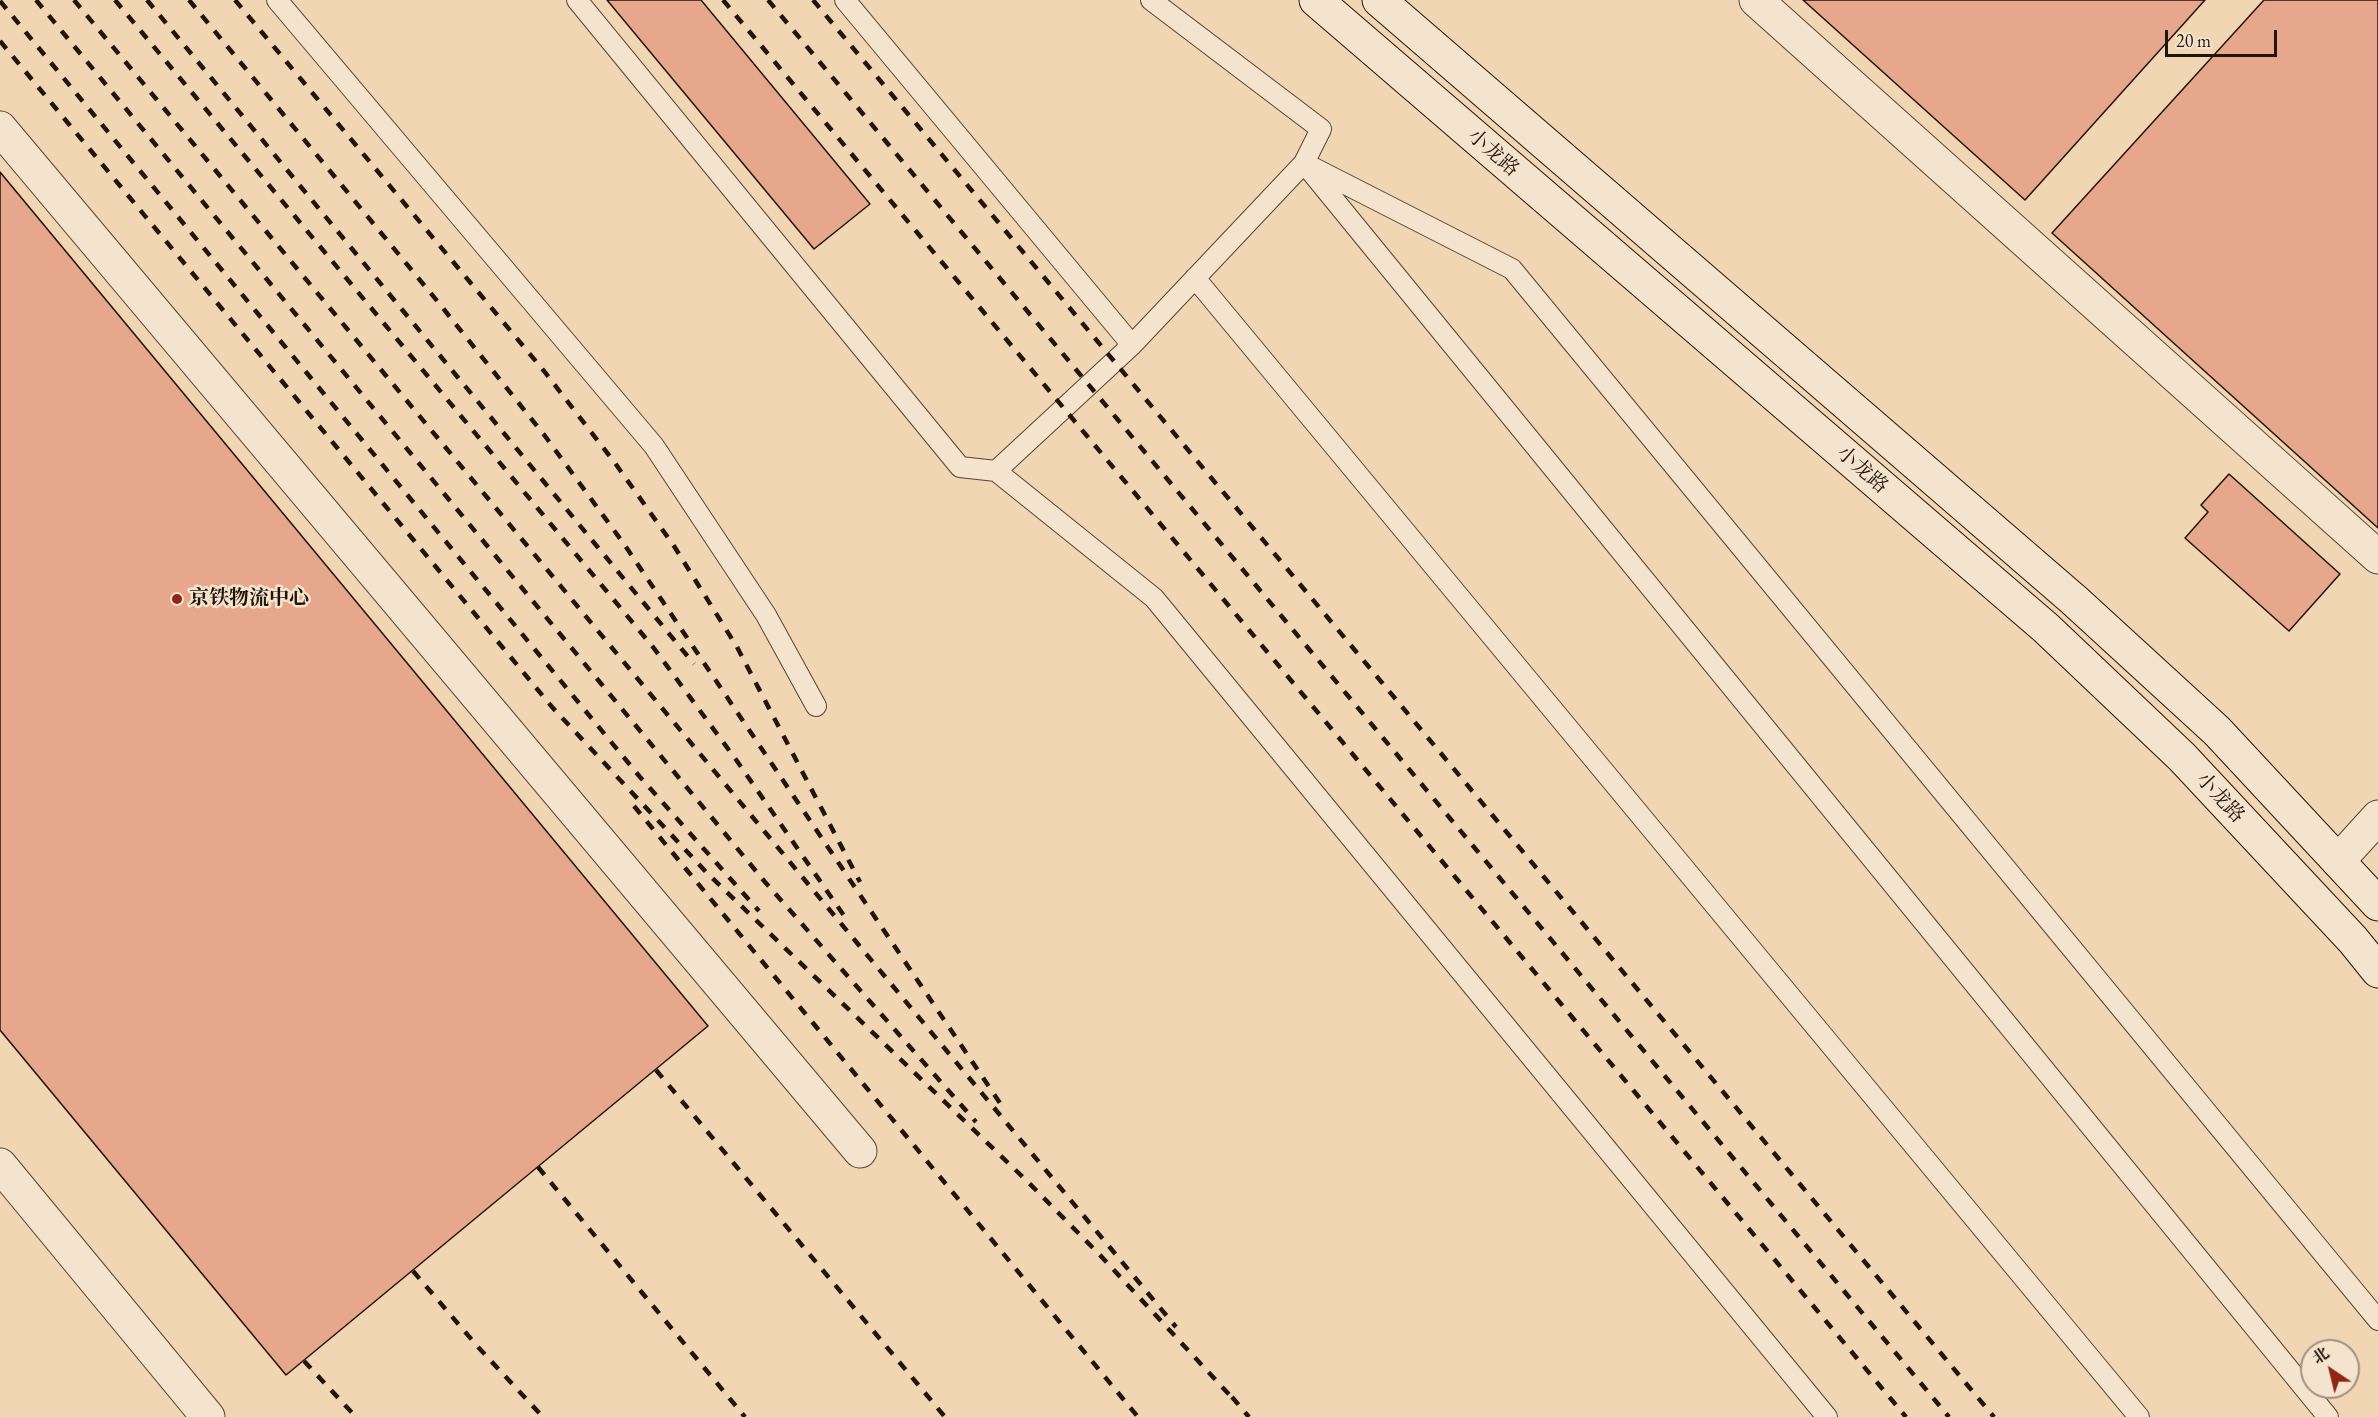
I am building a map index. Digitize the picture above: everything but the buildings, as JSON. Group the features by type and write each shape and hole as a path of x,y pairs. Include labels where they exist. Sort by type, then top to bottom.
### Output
{"street":[{"name":"小龙路","path":"1316,0 2046,628 2182,757 2345,932 2378,971"},
{"name":"小龙路","path":"1379,0 1449,63 2074,600 2217,730 2378,904"},
{"path":"1756,0 2378,557"},
{"path":"0,128 860,1151"},
{"path":"2338,861 2378,817"},
{"path":"0,1165 208,1417"}],"lane":[{"path":"277,0 654,446 766,615 816,706"},
{"path":"577,0 960,467 996,471 1154,598 1827,1417"},
{"path":"845,0 1132,345"},
{"path":"996,471 1132,345 1196,278 1304,163 1321,129 1150,0"},
{"path":"1304,163 1512,269 2378,1320"},
{"path":"1304,163 2328,1417"},
{"path":"1196,278 2139,1417"}],"railway":[{"path":"36,0 765,882 976,1122"},
{"path":"74,0 1176,1327"},
{"path":"115,0 653,647 737,761 847,920"},
{"path":"147,0 694,664"},
{"path":"189,0 438,302 545,436 624,544 1002,1106"},
{"path":"235,0 544,371 615,463 674,546 737,647 860,882"},
{"path":"723,0 1906,1417"},
{"path":"768,0 1949,1417"},
{"path":"813,0 1994,1417"},
{"path":"0,1 640,777 759,911"},
{"path":"0,41 552,707 707,873 1029,1183 1099,1254 1237,1403"},
{"path":"634,806 1138,1417"},
{"path":"656,1070 945,1417"},
{"path":"538,1167 745,1417"},
{"path":"413,1271 478,1347 543,1417"},
{"path":"304,1361 356,1417"},
{"path":"1232,1397 1249,1417"}],"place":[{"name":"京铁物流中心","path":"177,599"}]}
